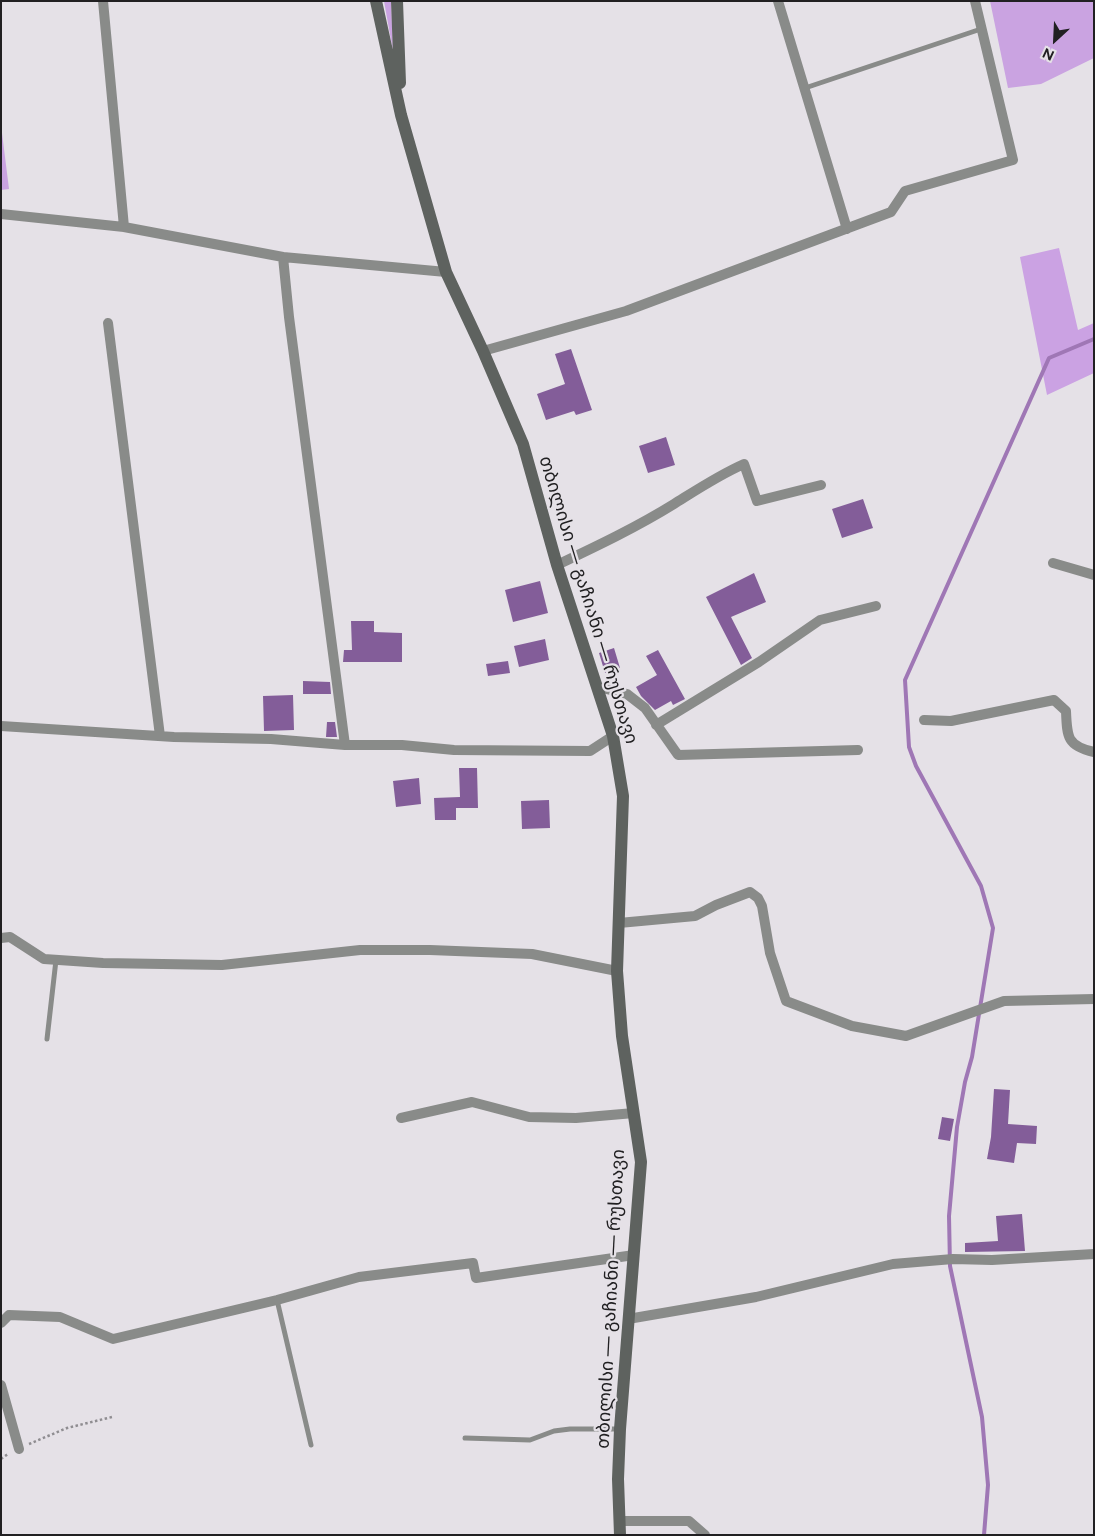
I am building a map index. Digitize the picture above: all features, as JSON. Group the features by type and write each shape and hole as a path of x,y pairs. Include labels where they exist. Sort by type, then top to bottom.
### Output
{"main road":[{"name":"თბილისი — გაჩიანი — რუსთავი","path":"376,1 400,115 446,272 523,444 557,565 613,736 623,796 617,971 622,1036 641,1162 620,1429 618,1479 620,1535"},
{"name":"თბილისი — გაჩიანი — რუსთავი","path":"397,1 400,115"}],"street":[{"path":"103,1 124,227"},
{"path":"778,1 848,229"},
{"path":"483,351 626,311 891,212 905,191 1013,160 975,1"},
{"path":"1,214 124,227 283,257 446,272"},
{"path":"283,257 289,318 345,745"},
{"path":"108,322 160,736"},
{"path":"557,565 605,542 673,504 715,477 744,464 758,501 821,484"},
{"path":"1053,563 1094,575"},
{"path":"656,725 759,662 820,620 876,606"},
{"path":"598,688 627,694 645,708 678,755 858,750"},
{"path":"924,720 951,721 1054,700 1066,711 1067,735 1077,748 1094,752"},
{"path":"1,726 160,736 271,739 345,745 402,745 454,750 590,751 613,736"},
{"path":"618,923 695,916 725,901 750,892 758,898 762,906 770,953 786,1001 852,1026 883,1033 906,1036 1004,1001 1094,999"},
{"path":"1,938 10,937 44,959 103,963 222,964 360,950 430,950 532,954 617,971"},
{"path":"401,1118 472,1102 529,1117 576,1118 634,1113"},
{"path":"628,1319 756,1297 893,1264 953,1259 992,1260 1094,1254"},
{"path":"1,1323 9,1315 60,1317 113,1339 277,1300 359,1277 473,1263 476,1278 634,1255"},
{"path":"1,1385 19,1448"},
{"path":"619,1521 689,1521 705,1535"}],"lane":[{"path":"804,88 982,29"},
{"path":"47,1039 56,960"},
{"path":"277,1300 311,1445"},
{"path":"465,1438 530,1440 554,1431 620,1429"}],"path":[{"path":"1,1459 19,1448 67,1428 112,1418"}],"shaded area":[{"path":"384,1 391,1 393,51"},
{"path":"990,1 1094,1 1094,58 1041,84 1008,88"},
{"path":"1,125 9,189 1,190"},
{"path":"1059,248 1078,330 1094,323 1094,373 1047,395 1020,257"}],"building":[{"path":"571,349 592,410 576,415 574,411 546,420 537,394 565,384 555,354"},
{"path":"666,437 675,465 648,473 639,446"},
{"path":"863,499 873,528 842,538 832,509"},
{"path":"754,573 766,602 731,617 752,658 741,665 706,597"},
{"path":"540,581 548,613 513,622 505,590"},
{"path":"351,621 374,621 374,632 402,633 402,662 343,662 344,650 352,650"},
{"path":"545,639 549,660 519,667 514,646"},
{"path":"614,648 620,668 605,673 599,653"},
{"path":"658,650 685,699 673,705 671,701 655,710 641,696 636,687 657,675 646,656"},
{"path":"508,661 510,673 488,676 486,664"},
{"path":"303,681 330,682 331,694 303,694"},
{"path":"293,695 294,730 264,731 263,696"},
{"path":"327,722 335,722 337,737 326,737"},
{"path":"459,768 477,768 478,808 456,808 456,820 435,820 434,798 460,797"},
{"path":"419,778 421,804 396,807 393,781"},
{"path":"549,800 550,828 522,829 521,801"},
{"path":"994,1089 1010,1090 1008,1124 1037,1126 1036,1144 1017,1143 1014,1163 987,1159 991,1137"},
{"path":"942,1117 954,1119 950,1141 938,1139"},
{"path":"1022,1214 1025,1251 965,1252 965,1243 998,1241 996,1216"}],"waterway":[{"path":"984,1535 988,1485 982,1417 950,1266 949,1216 957,1127 965,1082 972,1057 993,928 981,886 916,766 909,747 905,680 1049,358 1094,339"}]}
